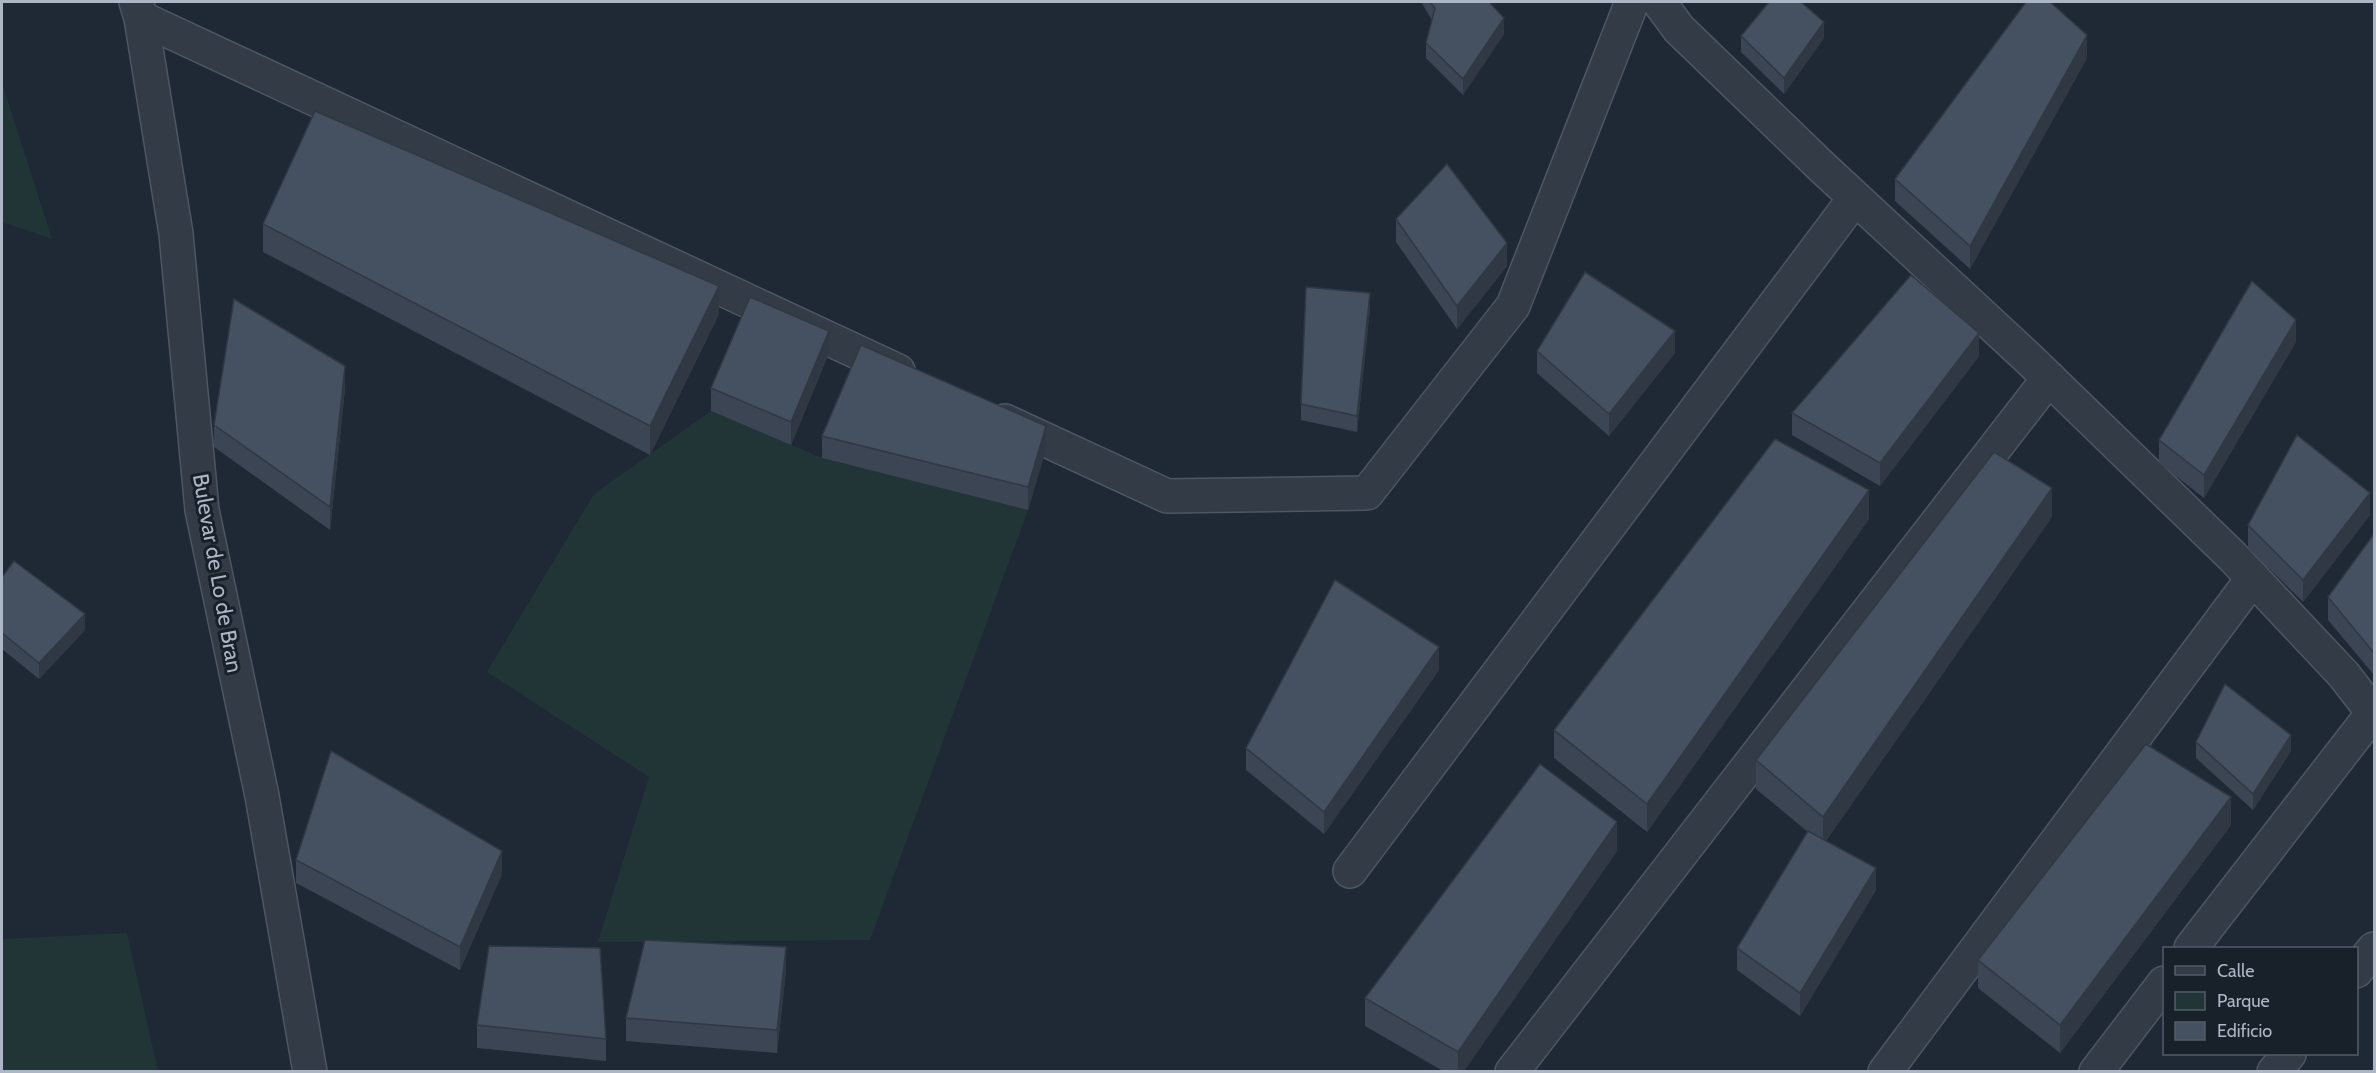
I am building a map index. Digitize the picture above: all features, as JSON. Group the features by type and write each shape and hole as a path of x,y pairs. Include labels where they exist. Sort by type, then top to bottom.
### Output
{"street":[{"path":"984,411 1167,496 1367,494 1513,306 1632,2"},
{"path":"1659,2 1679,29 1855,198 2049,378 2253,578 2343,675 2374,713 2192,947"},
{"path":"139,10 930,386"},
{"name":"Bulevar de Lo de Bran","path":"139,10 176,234 202,510 262,796 310,1071"},
{"path":"1350,872 1855,198"},
{"path":"1512,1071 2049,378"},
{"path":"1885,1071 2253,578"},
{"path":"2358,969 2374,949"},
{"path":"2096,1071 2163,984"},
{"path":"2274,1071 2287,1055"}],"green space":[{"path":"2,83 52,239 2,222"},
{"path":"711,411 822,458 1028,510 870,940 598,942 649,777 487,672 594,494"},
{"path":"127,933 158,1071 2,1071 2,939"}],"building":[{"path":"1430,2 1489,2 1504,18 1463,79 1426,43 1435,8"},
{"path":"1769,2 1801,2 1824,22 1784,78 1741,36"},
{"path":"2026,2 2050,2 2087,35 1970,246 1895,179"},
{"path":"315,111 719,286 650,426 263,224"},
{"path":"1447,164 1507,243 1457,306 1396,219"},
{"path":"1585,272 1675,331 1609,414 1537,351"},
{"path":"1911,275 1979,333 1880,463 1792,413"},
{"path":"2252,281 2296,320 2204,475 2159,440"},
{"path":"1306,287 1370,293 1357,416 1301,404"},
{"path":"750,297 829,331 791,422 711,388"},
{"path":"234,299 345,366 330,507 214,425"},
{"path":"861,345 1046,426 1028,487 822,436"},
{"path":"2297,435 2370,493 2303,580 2248,525"},
{"path":"1775,439 1869,490 1647,804 1554,730"},
{"path":"1994,452 2052,488 1823,817 1756,760"},
{"path":"2374,534 2374,653 2328,597"},
{"path":"14,561 85,614 39,663 2,633 2,577"},
{"path":"1335,580 1439,647 1324,812 1246,748"},
{"path":"2225,684 2291,735 2253,794 2196,742"},
{"path":"2146,744 2231,797 2060,1025 1978,960"},
{"path":"331,751 502,851 460,947 296,860"},
{"path":"1540,764 1617,822 1458,1052 1365,998"},
{"path":"1808,831 1876,868 1800,993 1737,948"},
{"path":"645,940 786,947 777,1030 626,1018"},
{"path":"489,946 600,948 606,1039 477,1025"}]}
